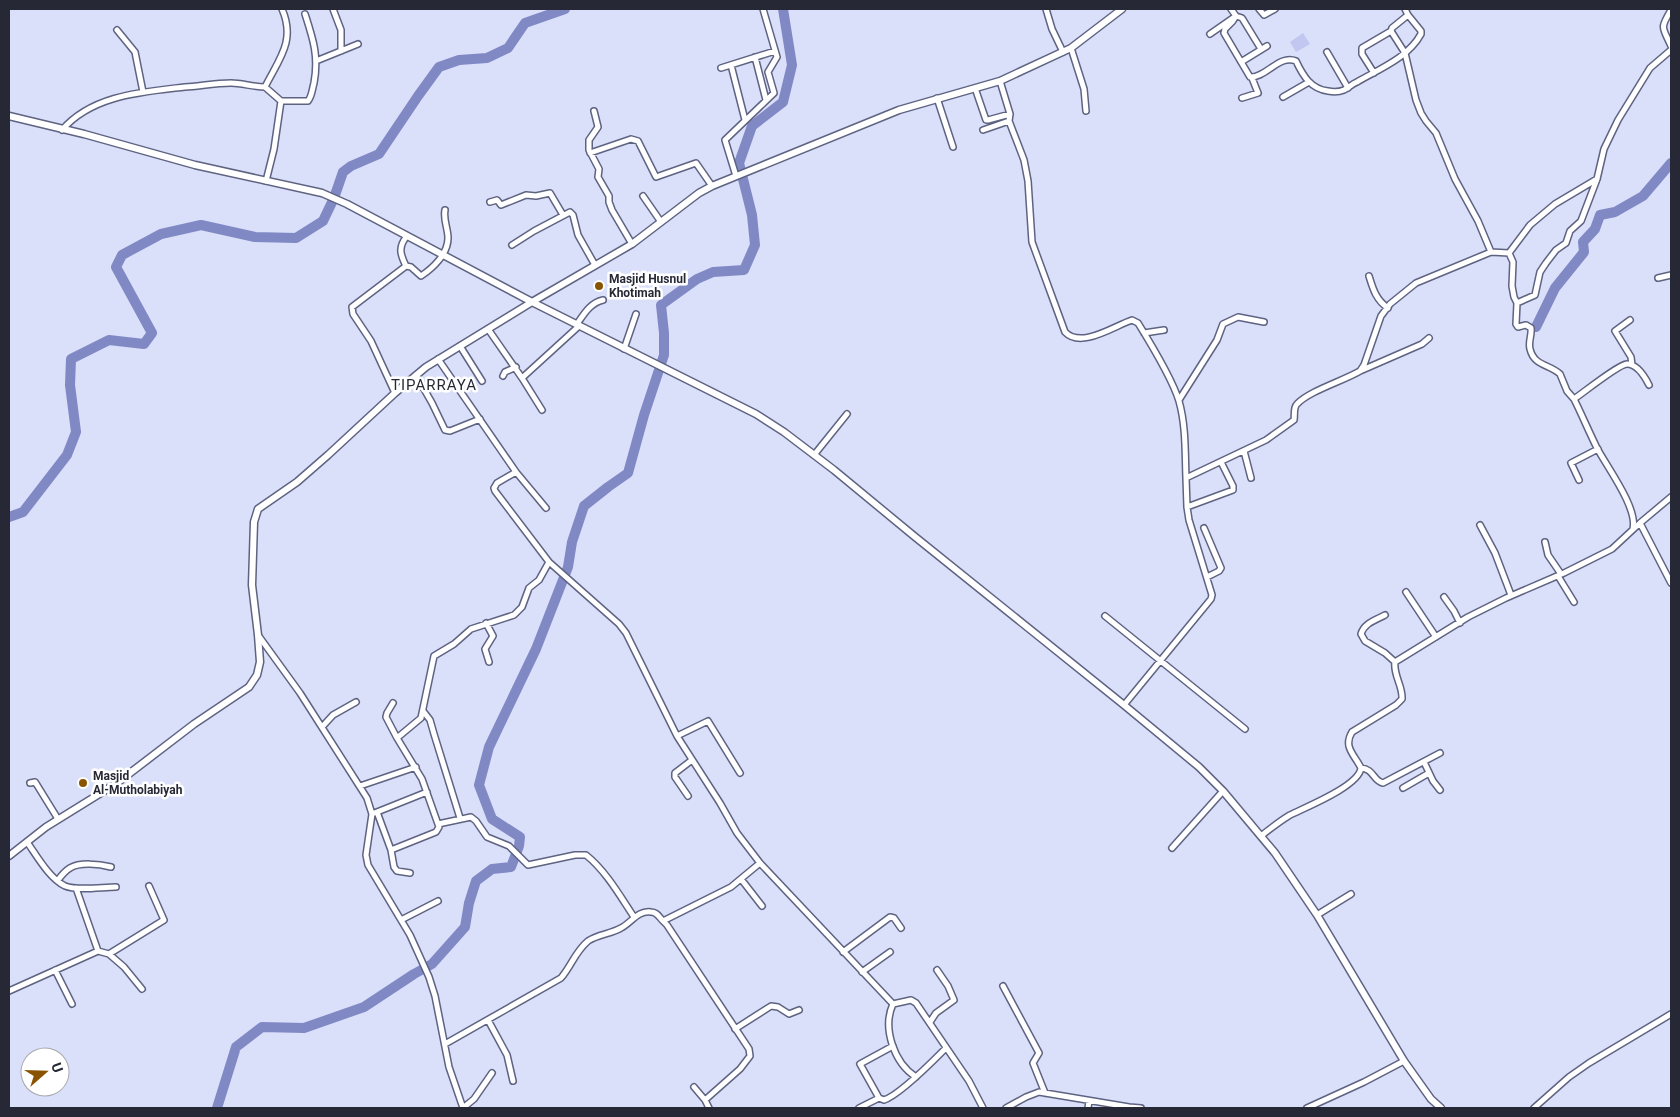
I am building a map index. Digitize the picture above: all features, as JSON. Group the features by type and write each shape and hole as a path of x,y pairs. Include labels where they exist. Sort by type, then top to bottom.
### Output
{"street":[{"path":"265,87 286,44 288,33 286,17 282,9"},
{"path":"333,9 341,30 341,51"},
{"path":"737,175 725,140 774,92 768,72 777,57 763,9"},
{"path":"1046,9 1052,29 1063,52"},
{"path":"9,856 58,819 117,782 201,719 249,687 259,668 258,635 252,585 254,522 258,509 304,477 395,392 416,375 532,302 632,244 699,193 712,186 899,110 1000,81 1071,48 1122,9"},
{"path":"1231,9 1236,16 1242,18 1264,48 1241,62"},
{"path":"1259,9 1264,15 1275,9"},
{"path":"1252,78 1282,62 1292,59 1296,61 1301,72 1309,82 1319,89 1341,91 1348,88 1405,53 1421,34 1421,31 1405,9"},
{"path":"1517,303 1535,295 1540,272 1553,253 1567,241 1572,228 1581,221 1597,179 1604,148 1618,120 1650,68 1671,48 1663,29 1671,10"},
{"path":"62,130 71,119 81,112 103,102 143,92 231,83 265,87 280,101 308,101 311,97 317,66 315,50 305,14"},
{"path":"1374,73 1362,54 1362,48 1391,31 1408,15"},
{"path":"1210,34 1236,16"},
{"path":"1236,16 1224,33 1248,75 1252,78 1258,93 1242,98"},
{"path":"117,30 135,52 143,92"},
{"path":"1391,31 1405,53 1416,100 1426,121 1436,133 1455,179 1478,221 1490,252"},
{"path":"316,61 358,44"},
{"path":"1071,48 1084,89 1086,110"},
{"path":"721,68 775,51"},
{"path":"1327,52 1348,88"},
{"path":"755,57 766,100"},
{"path":"731,65 746,120"},
{"path":"1000,81 1010,114 1009,121 1024,160 1032,242 1065,332 1074,338 1086,338 1132,320 1138,323 1179,400 1184,426 1189,520 1212,595 1211,599 1124,705"},
{"path":"1283,97 1309,82"},
{"path":"975,88 986,120 1010,114"},
{"path":"937,98 953,147"},
{"path":"266,182 274,149 280,101"},
{"path":"594,111 598,127 589,140 590,153 599,169 598,177 609,196 612,210 632,244"},
{"path":"9,116 84,134 195,165 322,193 347,204 624,349 756,414 784,432 1124,705 1199,768 1223,791 1261,836 1317,915 1404,1061 1431,1099 1441,1108"},
{"path":"983,130 1009,121"},
{"path":"590,153 631,139 638,141 656,177 697,163 712,186"},
{"path":"1509,253 1530,225 1548,210 1597,179"},
{"path":"490,202 497,200 501,205 526,195 536,196 550,193 563,215"},
{"path":"643,196 661,222"},
{"path":"407,236 401,247 402,258 406,266 411,267 421,276 444,255 448,238 444,219 445,210"},
{"path":"512,245 563,215 572,213 578,235 595,265"},
{"path":"1360,371 1364,365 1381,316 1416,282 1490,252 1509,253"},
{"path":"1509,253 1512,258 1513,291 1517,303 1516,324 1531,328 1532,334 1529,343 1534,358 1538,363 1560,374 1567,392 1574,399 1628,504 1633,516 1633,530"},
{"path":"395,392 371,341 352,311 354,305 406,266"},
{"path":"1658,278 1671,274"},
{"path":"1369,276 1376,297 1388,308"},
{"path":"522,378 578,325 591,305 602,300"},
{"path":"624,349 636,314"},
{"path":"1179,400 1217,340 1223,324 1238,317 1264,322"},
{"path":"1630,320 1615,331 1631,357 1632,365"},
{"path":"488,329 516,367 542,410"},
{"path":"1144,333 1164,330"},
{"path":"1186,478 1266,440 1293,421 1295,406 1306,398 1360,371 1422,344 1429,338"},
{"path":"460,346 482,381"},
{"path":"438,360 516,472 546,508"},
{"path":"1574,399 1621,365 1626,364 1632,365 1639,371 1649,385"},
{"path":"503,376 505,372 516,367"},
{"path":"416,375 445,430 450,431 480,419"},
{"path":"814,455 847,414"},
{"path":"1579,480 1571,463 1598,448"},
{"path":"1244,451 1251,478"},
{"path":"1187,508 1233,490 1233,486 1221,462"},
{"path":"516,472 496,483 495,491 549,562 619,624 626,633 677,736 720,803 731,825 760,864 893,1004"},
{"path":"1395,662 1511,595 1559,575 1612,549 1671,496"},
{"path":"1640,522 1671,583"},
{"path":"1480,525 1495,553 1511,595"},
{"path":"1204,528 1221,568 1207,577"},
{"path":"1545,542 1548,555 1574,602"},
{"path":"397,738 419,721 434,656 457,642 468,631 510,618 522,606 529,588 539,580 549,562"},
{"path":"1406,592 1436,638"},
{"path":"1444,596 1460,623"},
{"path":"1385,615 1366,625 1361,634 1365,641 1385,653 1395,662 1395,672 1403,692 1402,699 1352,732 1348,738 1348,747 1361,768 1368,770 1378,781 1383,783 1440,753"},
{"path":"1105,616 1245,729"},
{"path":"486,624 493,636 485,649 489,662"},
{"path":"258,635 322,727 360,786 391,850 394,868 410,873"},
{"path":"322,727 334,715 356,702"},
{"path":"391,850 438,830 438,824 427,792 416,767 386,717 387,712 394,703"},
{"path":"423,710 430,720 460,818"},
{"path":"677,736 708,721 740,773"},
{"path":"688,796 675,777 675,772 692,760"},
{"path":"1424,762 1433,781 1440,790"},
{"path":"360,786 416,767"},
{"path":"1261,836 1285,818 1344,787 1358,776 1361,768"},
{"path":"1403,788 1429,773"},
{"path":"30,783 35,782 58,819"},
{"path":"1172,848 1223,791"},
{"path":"374,813 427,792"},
{"path":"374,813 366,854 368,864 401,920 429,977 435,996 449,1067 463,1108 474,1099 492,1073"},
{"path":"438,824 471,817 490,840 501,842 516,852 528,865 586,855 608,879 634,917"},
{"path":"27,842 51,875 65,886 76,888 116,887"},
{"path":"663,921 714,896 741,880 760,864"},
{"path":"58,880 71,867 102,865 111,868"},
{"path":"741,880 762,906"},
{"path":"109,954 164,920 149,886"},
{"path":"76,888 98,951"},
{"path":"1317,915 1351,894"},
{"path":"401,920 438,901"},
{"path":"444,1044 561,978 570,968 575,955 595,937 622,928 634,917 648,911 654,912 667,925 748,1049 750,1056 740,1069 705,1100"},
{"path":"843,952 890,917 894,918 901,928"},
{"path":"9,991 98,951 109,954 142,989"},
{"path":"862,972 890,952"},
{"path":"55,970 72,1004"},
{"path":"930,1022 936,1013 954,1000 948,986 937,970"},
{"path":"1003,986 1039,1052 1033,1063 1045,1093"},
{"path":"893,1004 914,1000 969,1081 984,1108"},
{"path":"893,1004 889,1012 888,1025 893,1046 908,1072 916,1077"},
{"path":"735,1029 771,1006 778,1007 789,1014 799,1010"},
{"path":"1534,1108 1569,1077 1671,1014"},
{"path":"488,1020 507,1055 513,1081"},
{"path":"893,1046 860,1064 879,1098 884,1100 890,1098 916,1077 946,1048"},
{"path":"1308,1108 1404,1061"},
{"path":"694,1086 710,1108"},
{"path":"1006,1108 1034,1093 1045,1093 1129,1108 1141,1108"},
{"path":"859,1108 879,1098"},
{"path":"1088,1101 1088,1108"}],"shaded area":[{"path":"1303,33 1310,44 1296,52 1290,42"}],"waterway":[{"path":"9,517 23,512 67,455 76,432 70,385 71,359 109,340 144,344 152,333 116,267 122,255 161,234 201,225 255,237 296,238 323,221 343,172 351,166 379,154 439,67 459,60 487,58 508,48 525,23 565,9"},
{"path":"217,1108 236,1047 262,1027 304,1028 364,1007 432,964 465,927 469,903 476,881 492,869 511,867 519,846 520,837 492,819 479,785 489,747 536,649 568,567 572,542 584,506 628,473 644,415 664,355 661,305 697,279 713,272 744,270 755,245 752,215 739,163 752,126 783,102 792,65 783,9"},
{"path":"1536,327 1555,288 1584,252 1583,242 1595,229 1600,215 1615,212 1643,196 1671,163"}],"place":[{"name":"Masjid Husnul Khotimah","path":"599,286"},
{"name":"Masjid Al-Mutholabiyah","path":"83,783"}],"district":[{"name":"TIPARRAYA","path":"434,385"}]}
